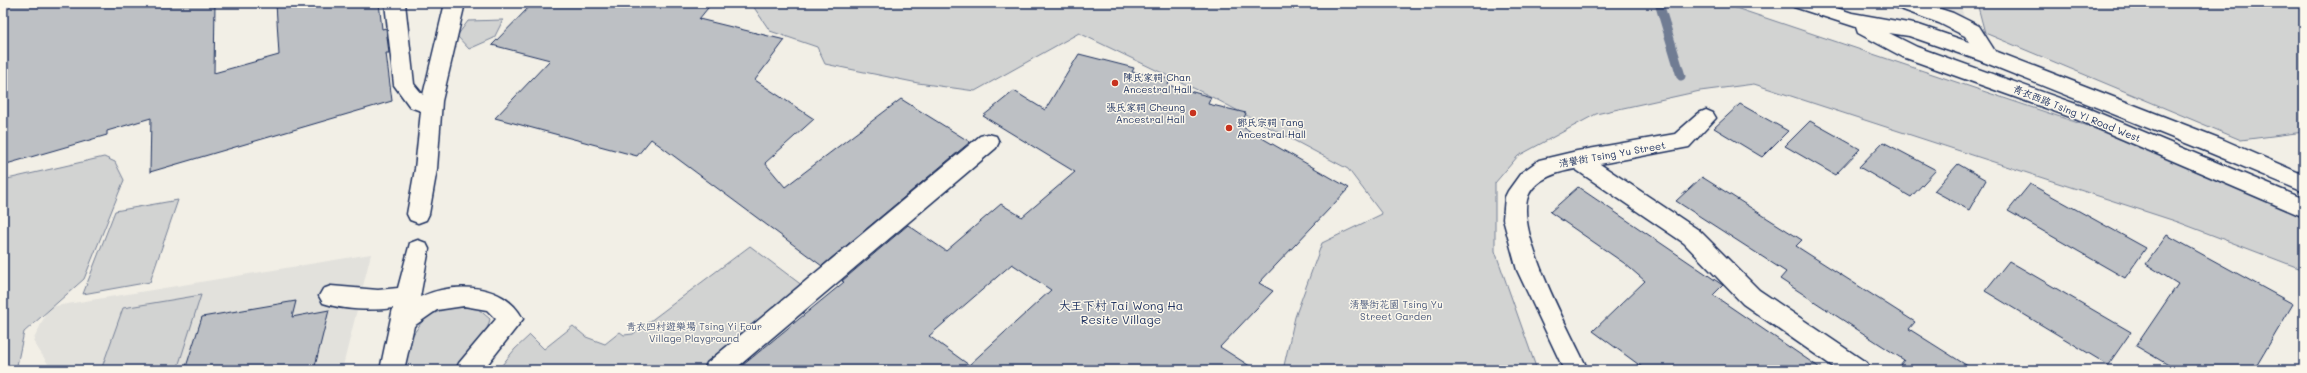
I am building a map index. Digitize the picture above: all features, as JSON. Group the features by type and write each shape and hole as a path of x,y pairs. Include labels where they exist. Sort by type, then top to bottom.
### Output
{"street":[{"path":"395,3 404,85 417,102 431,107"},
{"path":"418,214 426,169 431,107 455,3"},
{"name":"青衣西路 Tsing Yi Road West","path":"1801,3 1850,19 1912,30 1988,56 2216,146 2304,184"},
{"path":"1902,3 1946,18"},
{"path":"1924,3 1946,18 1972,31 1988,56"},
{"name":"青衣西路 Tsing Yi Road West","path":"1850,19 1910,52 2080,113 2304,208"},
{"name":"清譽街 Tsing Yu Street","path":"1576,370 1529,270 1514,219 1516,197 1529,179 1547,166 1577,159 1608,156 1680,142 1706,118"},
{"path":"716,370 988,142"},
{"path":"1577,159 1692,237 1752,297 1858,370"},
{"path":"392,370 418,249"},
{"path":"331,296 378,300 408,296"},
{"path":"403,320 414,311 442,299 470,297 497,303 511,319 468,370"}],"shaded area":[{"path":"1910,3 1960,3 1965,21"},
{"path":"371,254 342,370 52,370 33,341 49,307"}],"green space":[{"name":"清譽街花園 Tsing Yu Street Garden","path":"747,3 1721,3 2108,133 2304,214 2304,270 2178,222 1754,84 1700,91 1596,114 1518,156 1495,183 1495,251 1537,370 1283,370 1295,317 1322,243 1382,214 1348,169 1212,97 1079,33 975,91 918,83 825,64 817,47 770,31 753,6"},
{"path":"1977,3 2304,3 2304,132 2241,140 1985,33"},
{"path":"503,20 494,38 469,49 457,36 468,21"},
{"path":"104,157 115,162 124,180 84,279 24,332 16,370 3,370 3,180"},
{"path":"178,200 150,282 83,294 115,211"},
{"name":"青衣四村遊樂場 Tsing Yi Four Village Playground","path":"750,246 803,286 702,370 498,370 515,349 530,335 544,349 573,326 586,337 605,344 620,332 624,335 633,334"},
{"path":"201,295 177,370 101,370 123,308"},
{"path":"450,307 477,308 490,319 487,330 455,370 404,370 410,339 425,317"}],"building":[{"path":"18,3 215,3 214,73 279,55 276,3 379,3 382,29 386,28 389,53 386,53 392,101 150,172 151,118 107,131 107,135 3,165 3,7"},
{"path":"533,3 712,3 699,19 785,40 755,80 814,119 765,163 785,187 901,99 970,142 822,266 651,139 637,156 495,118 550,60 492,45"},
{"path":"1079,54 1134,68 1132,72 1170,79 1168,85 1211,97 1208,104 1246,113 1241,126 1349,188 1259,283 1273,291 1220,347 1256,370 737,370 844,282 842,281 908,225 946,251 1001,204 1022,217 1075,172 983,116 1014,91 1045,110","holes":["1012,264 1051,290 969,365 929,336"]},
{"path":"1740,104 1788,131 1762,157 1714,128"},
{"path":"1810,121 1860,149 1835,175 1785,146"},
{"path":"1883,142 1936,170 1911,197 1859,167"},
{"path":"1958,164 1986,180 1969,210 1934,191"},
{"path":"1702,177 1802,240 1796,246 1915,322 1909,329 1974,370 1896,370 1904,360 1780,279 1786,272 1676,201"},
{"path":"2030,184 2146,248 2125,278 2008,211"},
{"path":"1578,187 1723,285 1713,295 1823,370 1646,370 1593,331 1645,281 1624,263 1550,212"},
{"path":"2167,235 2293,304 2254,370 2177,370 2136,346 2178,284 2146,264"},
{"path":"2009,261 2131,332 2108,365 1985,291"},
{"path":"296,301 292,317 329,310 314,370 185,370 202,317"}],"waterway":[{"path":"1659,3 1681,76"}],"place":[{"name":"陳氏家祠 Chan Ancestral Hall","path":"1115,83"},
{"name":"張氏家祠 Cheung Ancestral Hall","path":"1193,113"},
{"name":"鄧氏宗祠 Tang Ancestral Hall","path":"1229,128"}],"district":[{"name":"大王下村 Tai Wong Ha Resite Village","path":"1121,312"}]}
